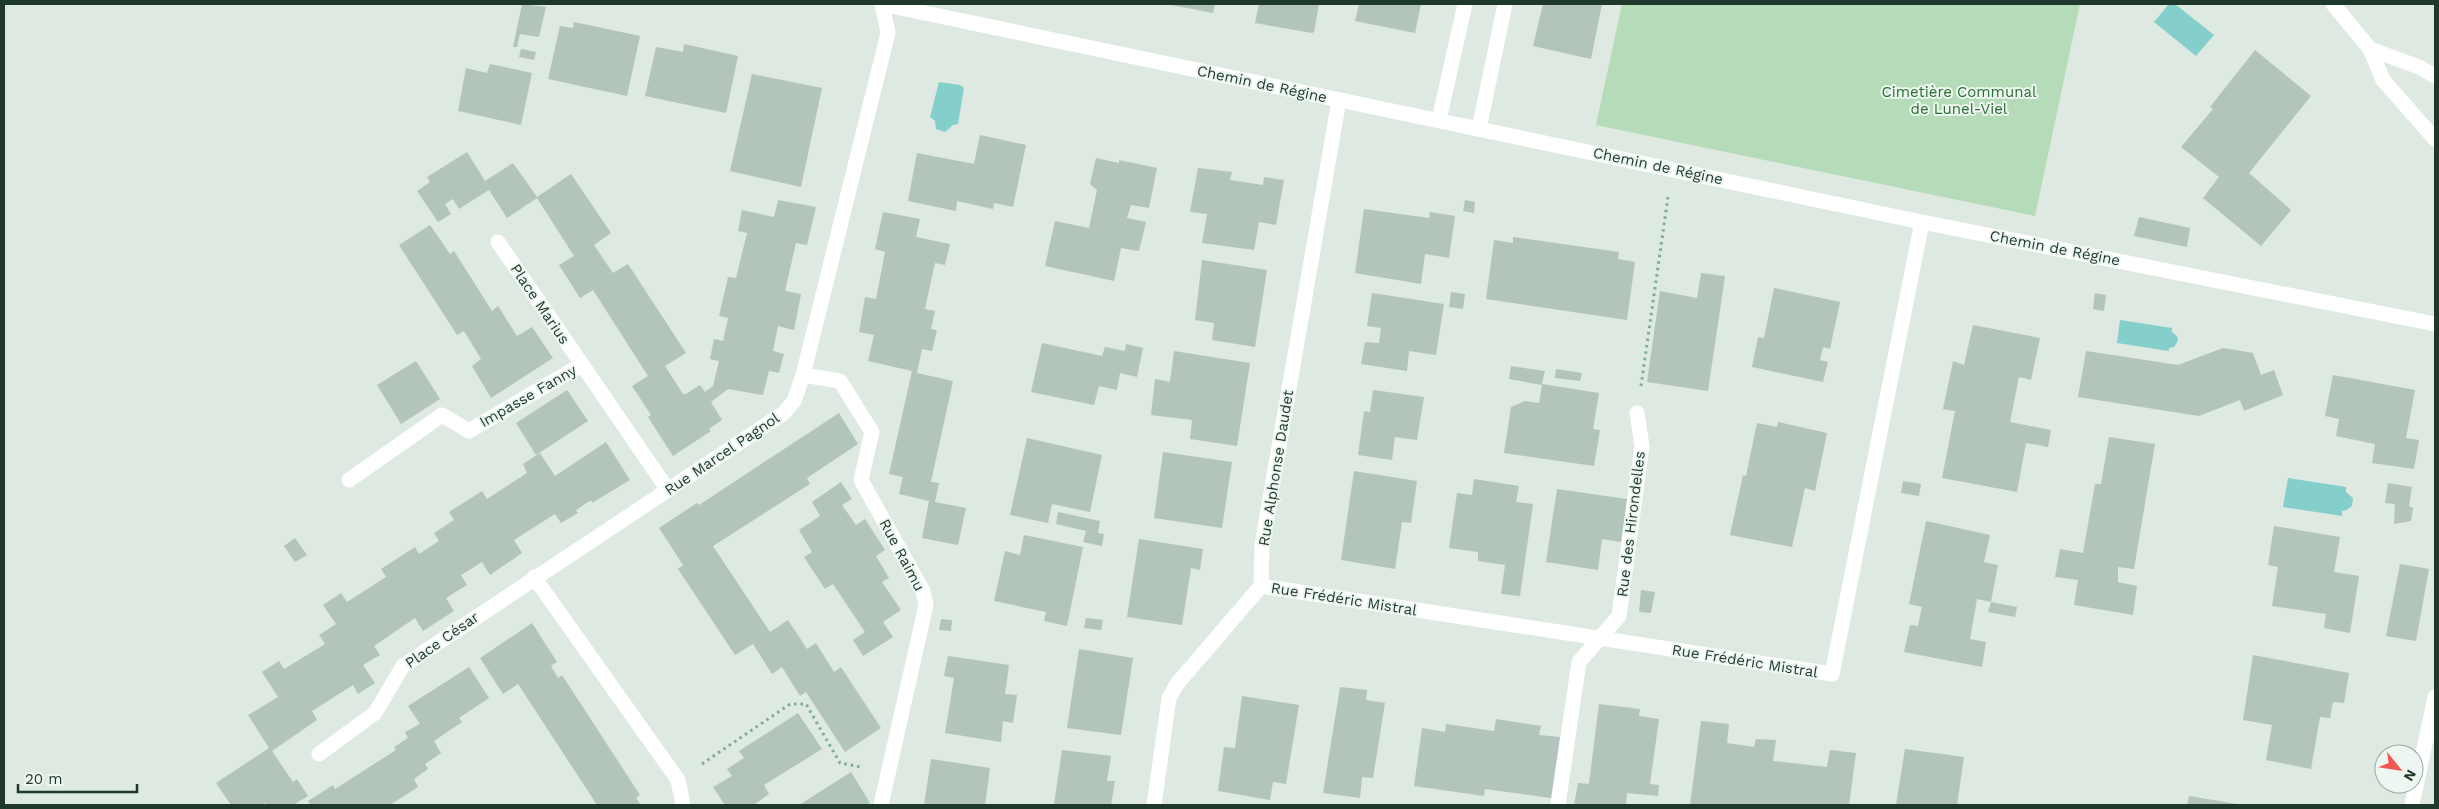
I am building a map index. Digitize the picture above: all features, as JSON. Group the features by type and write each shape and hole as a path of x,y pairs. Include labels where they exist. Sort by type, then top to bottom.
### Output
{"street":[{"name":"Chemin de Régine","path":"882,4 1922,222 2435,324"},
{"name":"Rue Marcel Pagnol","path":"534,577 784,413 794,401 803,375 888,33 882,4"},
{"path":"1439,120 1465,4"},
{"path":"1479,129 1505,4"},
{"path":"2332,4 2370,49 2383,80 2435,139"},
{"path":"2370,49 2419,67 2435,76"},
{"name":"Rue Alphonse Daudet","path":"1261,586 1262,545 1339,100"},
{"name":"Rue Frédéric Mistral","path":"1261,586 1832,674 1922,222"},
{"name":"Place Marius","path":"498,242 581,365"},
{"name":"Impasse Fanny","path":"349,480 442,415 469,431 581,365 668,490"},
{"name":"Rue Raimu","path":"803,375 840,382 872,432 861,480 923,591 926,605 880,805"},
{"name":"Rue des Hirondelles","path":"1558,805 1579,662 1619,616 1642,446 1637,413"},
{"path":"534,577 678,780 682,805"},
{"name":"Place César","path":"319,754 375,713 403,666 534,577"},
{"path":"1154,805 1169,698 1177,684 1261,586"},
{"path":"2412,805 2435,697"}],"path":[{"path":"1637,413 1671,169"},
{"path":"678,780 790,704 806,704 840,763 888,772"}],"green space":[{"name":"Cimetière Communal de Lunel-Viel","path":"1622,4 2080,4 2035,216 1596,125"}],"water":[{"path":"2169,4 2175,4 2214,35 2196,56 2154,22"},
{"path":"939,82 960,85 964,88 958,124 953,125 945,132 936,129 935,121 930,117"},
{"path":"2120,320 2172,328 2172,332 2177,336 2178,341 2174,347 2169,348 2169,351 2117,343"},
{"path":"2288,478 2346,487 2346,492 2353,498 2352,506 2342,511 2342,516 2283,507"}],"building":[{"path":"522,4 546,7 539,37 520,34 517,47 513,47"},
{"path":"1166,4 1215,4 1213,13"},
{"path":"1259,4 1319,4 1314,32 1255,23"},
{"path":"1359,4 1421,4 1415,33 1355,21"},
{"path":"1543,4 1602,4 1591,59 1533,46"},
{"path":"574,22 640,36 627,96 548,79 560,26 573,28"},
{"path":"684,44 738,56 726,113 645,96 656,47 683,52"},
{"path":"521,49 536,52 534,60 519,57"},
{"path":"2255,50 2311,96 2249,173 2291,210 2261,246 2203,198 2219,177 2181,147 2213,109 2210,107"},
{"path":"490,64 532,73 521,125 458,111 466,68 487,73"},
{"path":"752,74 822,88 801,187 730,171"},
{"path":"980,135 1026,145 1013,207 994,203 993,209 957,201 956,211 908,201 917,153 974,164"},
{"path":"467,152 485,181 513,163 537,197 571,174 611,233 594,245 613,273 628,264 686,353 665,366 683,394 700,385 705,392 713,386 719,361 710,359 714,339 723,341 728,318 719,316 728,277 736,278 747,233 738,231 742,210 774,217 778,200 816,207 807,245 796,243 785,291 801,294 794,330 778,326 773,351 784,354 779,373 769,371 763,395 728,389 711,402 722,420 709,429 711,431 673,456 648,417 651,415 632,386 648,376 593,290 580,298 559,265 574,256 537,198 507,218 489,190 459,209 453,199 445,204 451,214 438,222 417,191 430,182 427,177"},
{"path":"1096,158 1119,163 1119,160 1157,168 1149,208 1131,205 1127,218 1146,222 1139,251 1121,248 1114,281 1045,266 1055,221 1089,228 1097,190 1090,184"},
{"path":"1198,168 1232,172 1230,180 1263,185 1264,177 1284,180 1276,225 1259,222 1254,250 1202,243 1207,214 1190,212"},
{"path":"1465,200 1475,202 1474,213 1463,211"},
{"path":"1364,209 1429,218 1430,212 1455,216 1449,258 1425,254 1421,284 1355,273"},
{"path":"883,212 920,219 916,237 950,244 945,265 935,263 925,309 935,311 931,329 937,330 932,351 922,349 917,373 953,381 931,482 939,483 935,502 966,508 958,545 922,538 929,501 899,494 903,477 889,474 912,371 868,361 874,335 859,332 865,297 876,299 885,252 875,249"},
{"path":"2139,217 2190,228 2187,247 2134,236"},
{"path":"430,225 450,254 454,251 492,311 498,306 517,336 532,327 553,358 491,398 472,366 481,359 464,331 457,335 399,245"},
{"path":"1513,237 1619,252 1618,259 1635,262 1627,320 1486,299 1494,240 1513,243"},
{"path":"1202,260 1267,270 1255,347 1212,340 1214,323 1195,320"},
{"path":"1701,273 1725,276 1708,391 1647,382 1660,291 1697,298"},
{"path":"1774,288 1840,302 1830,349 1823,347 1820,360 1828,362 1823,382 1752,367 1758,337 1764,338"},
{"path":"1451,292 1465,294 1463,309 1449,307"},
{"path":"1372,293 1444,304 1436,355 1409,351 1407,371 1361,364 1365,342 1379,343 1381,328 1367,326"},
{"path":"2095,293 2106,295 2104,311 2093,309"},
{"path":"1973,325 2040,338 2031,380 2019,377 2010,422 2051,430 2048,447 2026,443 2017,492 1942,478 1955,411 1943,409 1953,361 1964,365"},
{"path":"1042,343 1102,356 1105,347 1125,351 1126,344 1143,348 1137,377 1120,373 1117,390 1099,386 1094,405 1031,392"},
{"path":"2223,348 2253,353 2261,375 2274,370 2283,395 2244,411 2240,400 2199,416 2078,397 2086,351 2178,365"},
{"path":"1174,351 1250,363 1237,446 1190,439 1192,420 1151,415 1155,379 1170,382"},
{"path":"416,361 440,399 401,424 377,385"},
{"path":"1511,366 1545,371 1542,384 1599,393 1593,429 1600,430 1594,466 1504,453 1511,407 1525,401 1539,403 1542,385 1509,379"},
{"path":"1556,369 1582,373 1580,381 1555,378"},
{"path":"2333,375 2415,390 2406,438 2419,440 2414,469 2372,463 2375,444 2336,436 2339,419 2325,416"},
{"path":"567,390 588,421 536,455 516,423"},
{"path":"1373,390 1424,397 1417,440 1395,437 1392,460 1358,455 1364,411 1370,412"},
{"path":"839,413 858,444 807,478 810,484 713,546 770,632 788,620 807,649 816,643 834,672 841,667 881,728 845,752 806,692 800,696 782,667 772,674 753,644 735,655 678,569 683,565 659,528 697,503 699,505"},
{"path":"1778,422 1827,433 1815,491 1805,488 1792,547 1730,535 1743,475 1746,476 1757,423 1777,427"},
{"path":"2109,437 2155,444 2134,569 2118,567 2118,582 2137,586 2133,615 2074,605 2078,580 2055,577 2060,549 2083,553 2095,484 2101,484"},
{"path":"1027,438 1102,455 1090,512 1052,504 1048,523 1010,515"},
{"path":"606,442 630,480 592,503 591,500 576,510 578,513 561,523 555,514 514,540 522,553 490,575 482,562 461,575 467,585 446,598 454,611 423,631 415,618 374,646 380,655 363,665 375,683 358,694 353,685 312,711 317,720 272,751 293,782 297,779 308,796 293,805 267,805 265,803 261,805 231,805 216,783 269,748 248,715 278,697 262,672 279,661 284,669 325,644 319,635 336,624 323,605 341,593 347,602 386,577 381,569 415,547 419,554 439,541 434,533 454,520 449,512 482,491 487,499 527,473 523,464 540,453 555,476"},
{"path":"1163,452 1232,462 1222,528 1154,518"},
{"path":"1354,471 1417,481 1411,523 1402,522 1395,569 1341,560"},
{"path":"1474,479 1519,486 1516,502 1533,504 1520,596 1501,594 1505,565 1478,561 1478,552 1449,548 1457,493 1472,495"},
{"path":"1903,481 1921,484 1919,496 1901,493"},
{"path":"841,482 852,499 842,505 856,525 865,519 885,550 876,556 889,578 882,582 901,610 883,622 893,637 863,656 853,640 865,632 833,584 825,589 804,557 812,552 799,530 820,516 812,502"},
{"path":"2388,483 2412,487 2409,506 2413,508 2411,521 2394,524 2395,504 2385,503"},
{"path":"1557,489 1627,499 1621,542 1602,539 1598,570 1546,562"},
{"path":"1058,512 1100,521 1098,533 1104,534 1102,546 1083,542 1086,531 1056,524"},
{"path":"1926,521 1990,535 1984,562 1998,565 1991,602 1977,599 1970,639 1986,642 1982,667 1904,652 1910,625 1918,626 1922,607 1909,604"},
{"path":"2274,526 2340,537 2334,572 2359,576 2350,633 2324,628 2326,614 2272,606 2278,567 2268,565"},
{"path":"1024,535 1083,547 1067,626 1044,621 1046,612 994,601 1005,551 1020,555"},
{"path":"295,538 307,555 295,562 284,546"},
{"path":"1139,539 1203,549 1200,570 1191,568 1182,625 1127,617"},
{"path":"2400,564 2429,569 2416,641 2386,636"},
{"path":"1641,590 1655,592 1651,613 1639,612"},
{"path":"1991,602 2017,607 2015,617 1988,612"},
{"path":"1086,618 1103,620 1101,630 1084,628"},
{"path":"941,619 952,620 951,631 939,630"},
{"path":"532,623 557,662 551,666 558,678 562,675 640,795 636,798 641,805 597,805 518,684 503,694 480,658"},
{"path":"1079,649 1133,658 1121,735 1067,728"},
{"path":"2253,655 2349,673 2344,703 2333,702 2330,718 2320,717 2311,769 2266,760 2272,725 2243,720"},
{"path":"948,656 1009,665 1005,694 1017,695 1013,723 1003,721 1001,742 945,733 954,678 944,676"},
{"path":"469,667 489,698 459,718 462,722 434,741 441,753 425,764 428,769 414,779 418,787 390,805 311,805 308,801 333,785 335,789 396,750 394,747 408,738 405,732 420,724 408,706"},
{"path":"1340,687 1367,690 1366,700 1385,703 1373,778 1362,777 1360,798 1323,793"},
{"path":"1242,696 1299,705 1286,784 1273,782 1270,800 1218,791 1224,747 1235,748"},
{"path":"1599,704 1640,709 1639,716 1659,719 1650,784 1659,785 1658,796 1627,793 1626,805 1574,805 1578,783 1589,784"},
{"path":"798,713 822,749 764,785 769,794 756,805 725,805 713,787 732,776 727,769 744,758 739,751"},
{"path":"1496,719 1541,726 1539,735 1560,737 1551,798 1485,789 1484,796 1414,786 1422,728 1445,732 1446,724 1494,731"},
{"path":"1701,721 1729,724 1727,743 1754,747 1756,739 1776,740 1773,761 1827,767 1830,750 1856,753 1849,805 1690,805"},
{"path":"1905,749 1964,757 1957,805 1896,805"},
{"path":"1062,750 1111,756 1107,781 1115,781 1111,805 1054,805"},
{"path":"931,759 990,768 985,805 924,805"},
{"path":"851,772 870,803 866,805 799,805"},
{"path":"2189,796 2237,804 2237,805 2187,805"}]}
